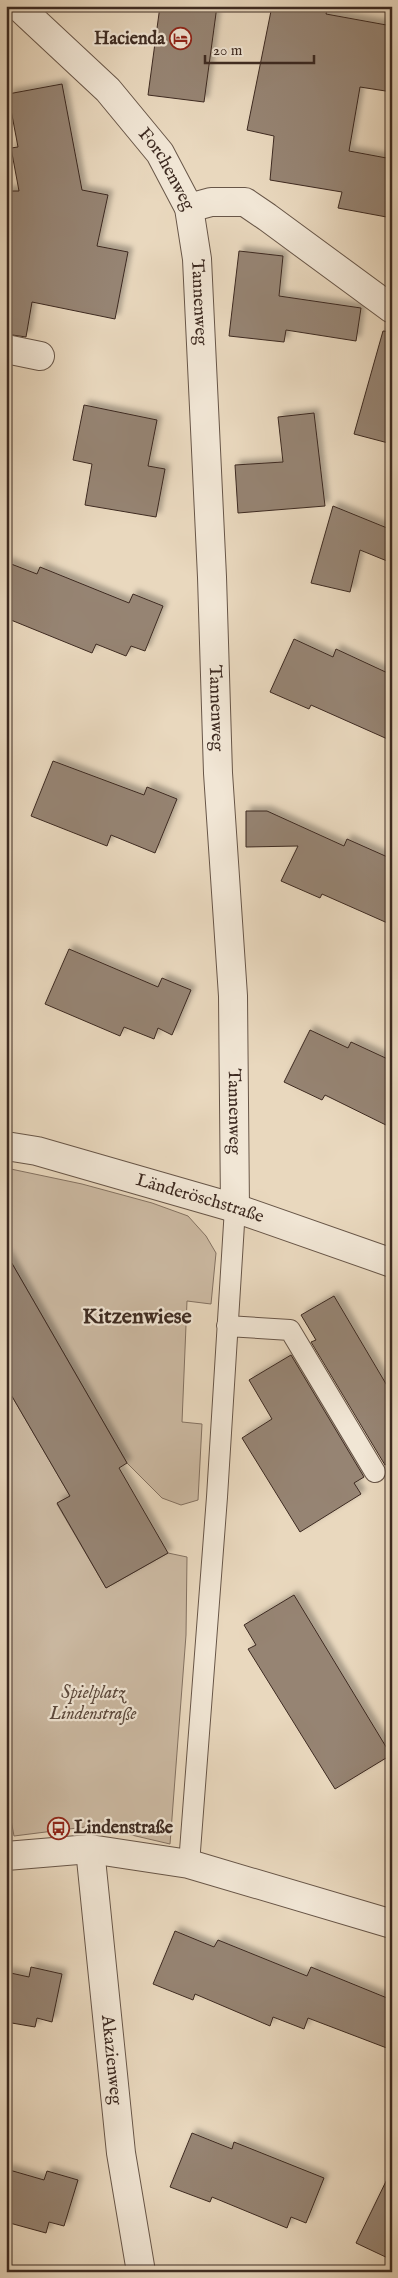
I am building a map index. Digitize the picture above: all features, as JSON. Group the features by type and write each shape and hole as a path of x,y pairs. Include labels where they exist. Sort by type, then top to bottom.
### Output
{"street":[{"name":"Forchenweg","path":"18,6 108,90 160,153 189,208 211,202 245,202 392,309"},
{"name":"Tannenweg","path":"189,208 197,259 212,577 218,773 233,996 235,1208"},
{"path":"6,349 40,356"},
{"name":"Länderöschstraße","path":"6,1146 37,1151 235,1208 392,1263"},
{"path":"6,1856 90,1849 189,1864 392,1924"},
{"name":"Akazienweg","path":"90,1849 121,2153 141,2272"}],"lane":[{"path":"189,1864 217,1506 235,1208"},
{"path":"227,1326 290,1330 375,1472"}],"green space":[{"path":"6,1168 82,1184 152,1203 188,1216 206,1236 216,1253 211,1304 187,1301 182,1422 202,1424 198,1500 181,1505 162,1498 127,1463 6,1253"},
{"name":"Spielplatz Lindenstraße","path":"6,1386 70,1496 57,1504 106,1588 168,1553 187,1557 186,1635 170,1844 93,1826 14,1836 6,1793"}],"building":[{"path":"160,6 217,6 204,102 148,95"},
{"path":"272,6 328,6 326,14 392,26 392,92 360,87 349,151 392,159 392,218 338,208 342,192 270,180 274,136 247,130"},
{"path":"62,84 82,190 108,195 97,246 128,252 115,319 32,302 26,337 6,334 6,191 19,191 11,148 18,147 8,94"},
{"path":"239,251 283,256 279,296 361,308 356,341 286,330 284,342 229,336"},
{"path":"383,331 392,332 392,444 354,434"},
{"path":"84,405 157,420 148,466 165,469 156,517 85,505 92,464 73,460"},
{"path":"314,413 325,506 238,513 235,465 283,462 278,417"},
{"path":"333,506 392,530 392,563 360,550 350,592 311,583"},
{"path":"6,562 37,574 40,567 129,603 133,594 163,606 145,651 131,646 126,656 96,644 92,653 6,618"},
{"path":"294,639 333,657 336,649 392,675 392,741 311,705 309,709 270,692"},
{"path":"53,761 144,795 147,787 177,799 155,853 111,835 107,846 31,816"},
{"path":"246,811 267,811 344,846 347,839 392,859 392,925 322,894 320,898 281,881 298,846 246,847"},
{"path":"69,949 158,987 162,978 191,990 172,1035 158,1028 154,1039 124,1027 120,1036 45,1004"},
{"path":"310,1030 348,1048 351,1042 392,1061 392,1128 325,1095 322,1100 284,1082"},
{"path":"6,1253 127,1463 119,1468 168,1553 106,1588 57,1503 70,1496 6,1386"},
{"path":"334,1296 392,1394 392,1461 385,1465 311,1342 316,1340 301,1315"},
{"path":"291,1355 364,1477 354,1483 361,1494 300,1532 242,1438 272,1419 249,1380"},
{"path":"294,1595 391,1755 335,1789 248,1649 256,1645 244,1625"},
{"path":"175,1931 214,1947 218,1940 307,1976 311,1967 392,2000 392,2050 308,2018 304,2029 273,2017 270,2026 195,1994 193,2000 153,1984"},
{"path":"31,1967 62,1974 52,2022 37,2018 35,2027 6,2022 6,1972 29,1977"},
{"path":"192,2133 232,2149 234,2142 324,2178 306,2223 291,2217 287,2228 212,2197 210,2202 170,2187"},
{"path":"6,2169 44,2180 47,2171 78,2180 64,2226 49,2222 46,2233 6,2222"},
{"path":"392,2169 392,2260 356,2243"}],"place":[{"name":"Hacienda","path":"181,39"},
{"name":"Lindenstraße","path":"58,1828"}],"district":[{"name":"Kitzenwiese","path":"137,1317"}]}
